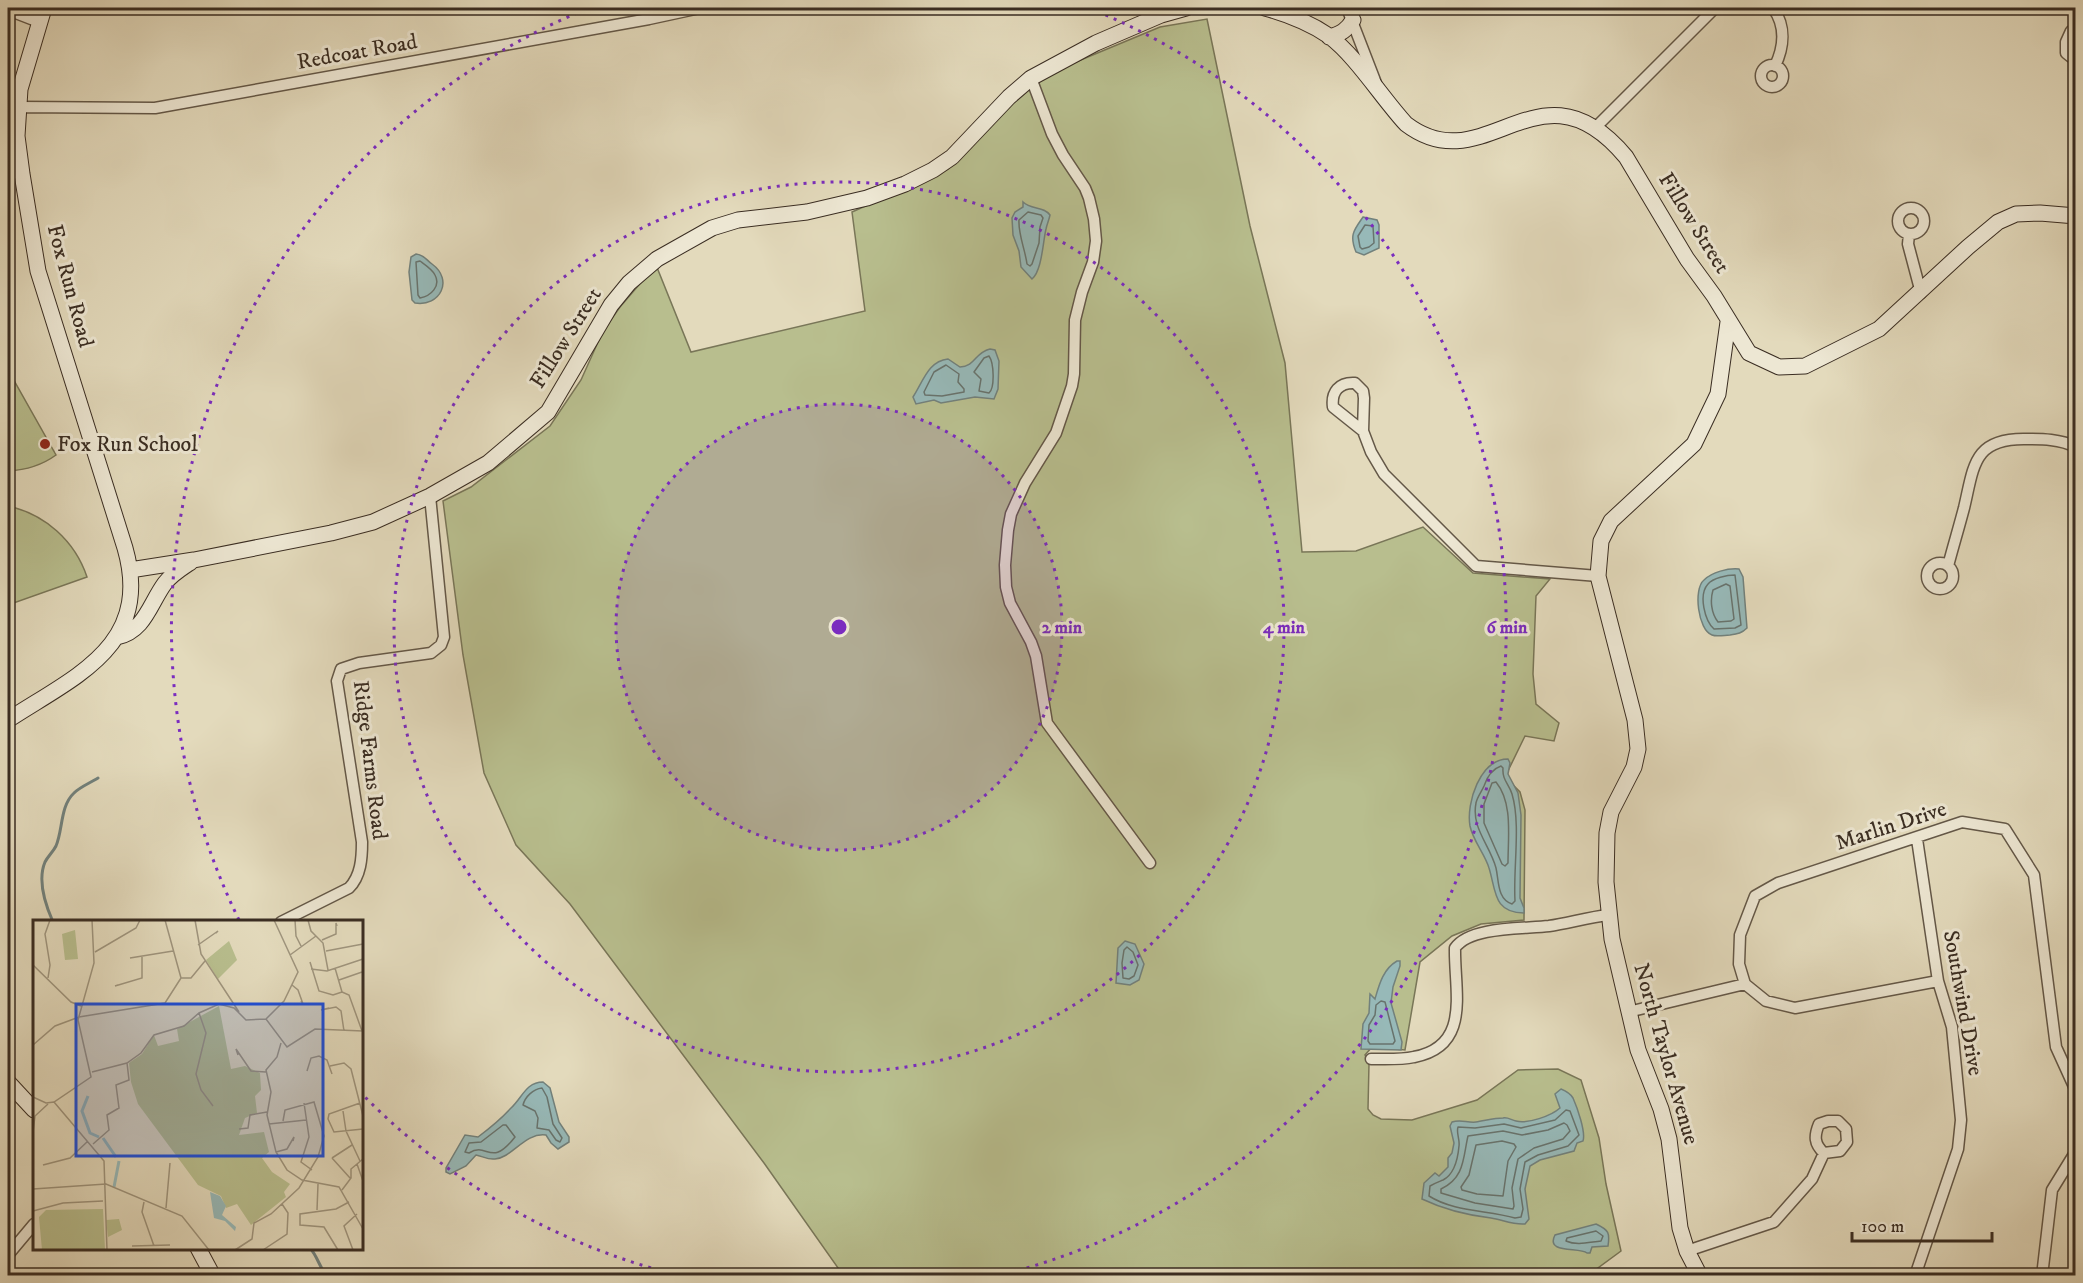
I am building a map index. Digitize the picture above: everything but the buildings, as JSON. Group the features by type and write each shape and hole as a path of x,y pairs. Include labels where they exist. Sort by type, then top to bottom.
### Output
{"street":[{"name":"Redcoat Road","path":"13,109 155,108 700,8"},
{"name":"Fillow Street","path":"8,720 102,656 117,637 130,600 130,570 332,533 373,522 430,496 488,463 548,412 611,305 629,283 657,260 689,240 738,220 807,212 850,202 905,184 933,171 965,146 1009,97 1031,78 1105,39 1161,15 1186,8"},
{"name":"Fillow Street","path":"1265,8 1294,18 1329,37 1415,131 1444,141 1458,142 1546,115 1571,117 1595,128 1616,144 1626,158 1687,259 1714,296 1749,353 1779,367 1805,366 1879,329 1998,222 2016,214 2076,216"},
{"path":"1595,128 1715,8"},
{"path":"1773,8 1783,32 1782,52 1776,66"},
{"path":"8,10 41,14"},
{"name":"Fox Run Road","path":"41,14 13,109 18,148 39,271 130,570"},
{"path":"1329,37 1338,35 1347,29 1350,14"},
{"path":"1350,14 1380,94"},
{"path":"2076,30 2071,31 2066,42 2066,53 2076,61"},
{"path":"1031,78 1052,134 1089,198 1094,219 1095,241 1093,262 1075,320 1072,386 1056,433 1025,483 1011,514 1005,565 1006,587 1010,603 1036,656 1047,723 1149,862"},
{"path":"1909,234 1908,244 1921,293"},
{"name":"North Taylor Avenue","path":"1700,1275 1687,1251 1680,1228 1669,1139 1661,1109 1638,1050 1616,960 1609,915 1606,858 1608,822 1634,767 1637,740 1635,720 1598,576 1601,541 1611,520 1694,444 1718,394 1728,322"},
{"path":"1363,431 1371,452 1384,474 1476,566 1598,576"},
{"path":"1948,566 1964,508 1971,470 1992,443 2008,438 2045,439 2076,447"},
{"name":"Ridge Farms Road","path":"283,920 349,888 356,881 362,857 362,842 336,681 341,669 359,663 431,653 441,645 444,637 430,496"},
{"name":"Fillow Street","path":"117,637 128,635 136,629 166,581 194,560"},
{"path":"130,600 155,600"},
{"name":"Marlin Drive","path":"1745,984 1739,964 1740,935 1755,896 1778,883 1917,839 1962,822 2005,829 2034,875 2056,1047 2076,1091"},
{"name":"Southwind Drive","path":"1915,1275 1958,1149 1961,1120 1952,1027 1938,981 1917,839"},
{"path":"1371,1059 1415,1057 1431,1052 1445,1043 1453,1029 1457,1008 1455,948 1464,939 1505,928 1545,926 1609,915"},
{"path":"1628,1012 1745,984 1766,1001 1795,1008 1938,981"},
{"path":"8,1082 33,1109"},
{"path":"2043,1275 2052,1190 2076,1151"},
{"path":"1687,1251 1774,1222 1812,1179 1824,1153"},
{"path":"8,1255 33,1225"},
{"path":"199,1250 213,1275"}],"green space":[{"path":"1207,19 1250,226 1285,363 1302,552 1356,551 1423,527 1473,573 1550,579 1536,596 1533,674 1536,704 1559,723 1554,741 1525,736 1505,777 1520,792 1525,810 1524,920 1481,924 1452,936 1420,962 1405,1050 1372,1047 1365,1055 1369,1064 1368,1109 1381,1119 1412,1120 1477,1100 1518,1070 1558,1069 1581,1080 1599,1138 1606,1184 1621,1251 1587,1276 843,1275 764,1163 570,904 516,845 484,773 463,655 443,501 471,487 550,426 581,380 603,331 656,265 691,352 865,311 852,212 948,169 1021,94 1042,79 1071,64 1160,27"},
{"path":"8,376 12,377 56,455 33,467 8,471"},
{"path":"8,506 34,515 57,531 75,552 87,577 8,605"}],"water":[{"path":"1023,202 1044,210 1050,215 1040,263 1032,279 1021,267 1019,251 1013,235 1012,218 1015,212 1023,207"},
{"path":"1363,217 1377,220 1379,225 1379,248 1364,255 1356,252 1353,241 1355,229"},
{"path":"416,254 439,270 442,277 443,284 437,297 424,303 415,303 412,300 409,272 411,257"},
{"path":"990,349 995,350 999,361 998,389 994,399 975,397 941,403 934,400 916,404 913,397 927,373 936,364 948,359 960,367 965,366"},
{"path":"1739,569 1743,577 1747,628 1735,634 1712,635 1707,632 1700,618 1698,600 1701,585 1707,577 1716,573"},
{"path":"1508,759 1510,763 1508,774 1518,793 1521,815 1520,898 1524,913 1514,912 1501,905 1487,863 1470,826 1469,817 1473,795 1483,774 1498,761"},
{"path":"1125,941 1135,944 1144,964 1139,980 1130,985 1116,983 1118,948"},
{"path":"1397,961 1400,961 1400,966 1393,987 1391,1003 1402,1042 1401,1050 1361,1049 1363,1024 1369,1013 1370,994 1375,999 1385,973"},
{"path":"543,1082 550,1088 559,1122 569,1137 569,1142 558,1149 546,1135 538,1135 501,1158 490,1159 476,1155 466,1166 450,1174 446,1172 446,1168 465,1135 478,1137 503,1116 528,1088"},
{"path":"1561,1089 1573,1098 1579,1113 1583,1141 1577,1143 1574,1151 1540,1160 1530,1166 1525,1189 1529,1219 1525,1224 1464,1214 1422,1199 1424,1183 1435,1173 1439,1176 1448,1167 1448,1158 1452,1153 1454,1143 1450,1126 1452,1122 1476,1122 1496,1118 1508,1118 1521,1122 1539,1119 1560,1108 1555,1094"},
{"path":"1596,1224 1608,1232 1608,1246 1592,1247 1590,1253 1587,1253 1564,1249 1555,1245 1553,1241 1555,1235"}],"waterway":[{"path":"52,920 43,892 43,869 46,860 56,846 69,798 98,778"},
{"path":"311,1250 327,1276"}],"place":[{"name":"Fox Run School","path":"45,444"}]}
